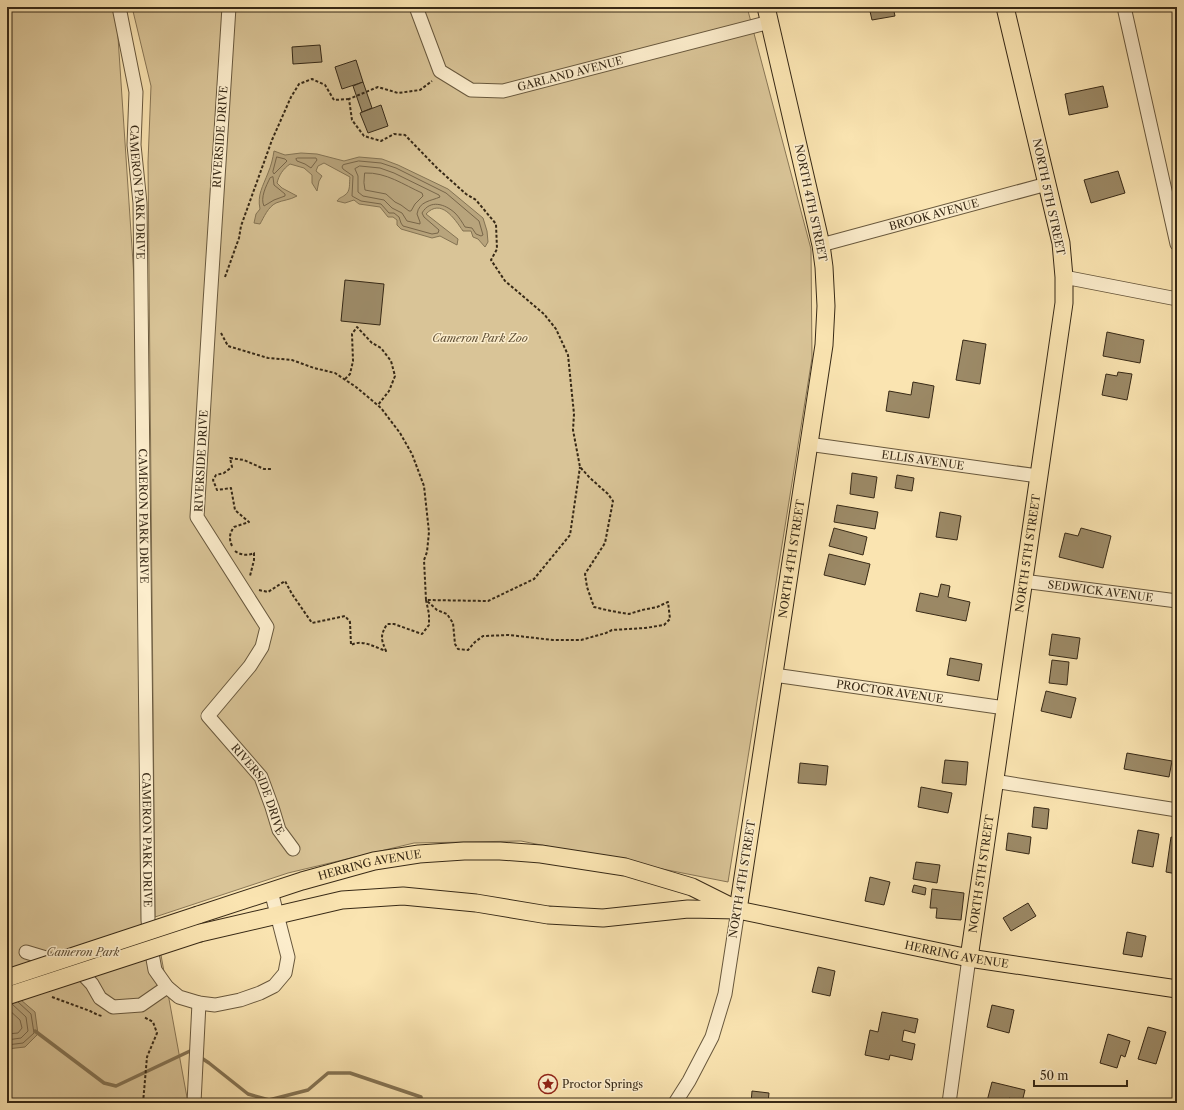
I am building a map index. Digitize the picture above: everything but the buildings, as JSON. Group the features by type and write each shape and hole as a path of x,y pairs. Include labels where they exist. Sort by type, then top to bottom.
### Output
{"main road":[{"name":"NORTH 5TH STREET","path":"969,958 1064,303 1064,277 1061,243 1046,184 1006,7"},
{"name":"NORTH 4TH STREET","path":"738,910 824,338 826,306 821,245 768,14"},
{"name":"HERRING AVENUE","path":"7,978 271,891 374,861 419,854 464,851 500,851 541,854 625,867 692,887 738,910"},
{"name":"HERRING AVENUE","path":"7,996 200,933 342,900 403,896 476,903 548,915 603,918 688,909 738,910 969,958 1177,990"}],"street":[{"name":"CAMERON PARK DRIVE","path":"119,7 136,92 134,145 140,203 148,920 155,970 167,987 179,997 199,1003 215,1005 240,1000 274,986 284,974 288,957 271,891"},
{"name":"RIVERSIDE DRIVE","path":"229,7 197,517 267,627 262,647 250,666 208,716 261,777 272,807 278,830 293,849"},
{"name":"GARLAND AVENUE","path":"416,7 440,71 471,90 503,90 768,14"},
{"path":"1124,7 1177,244"},
{"name":"BROOK AVENUE","path":"821,245 1046,184"},
{"path":"1064,277 1177,298"},
{"name":"ELLIS AVENUE","path":"808,444 1038,476"},
{"name":"SEDWICK AVENUE","path":"1023,580 1177,601"},
{"name":"PROCTOR AVENUE","path":"774,675 1005,708"},
{"path":"994,781 1177,810"},
{"name":"NORTH 4TH STREET","path":"675,1103 689,1081 712,1037 725,994 738,910"},
{"path":"26,952 76,967 92,984 100,998 113,1007 141,1005 167,987"},
{"name":"NORTH 5TH STREET","path":"949,1103 969,958"},
{"path":"192,1100 199,1003"}],"path":[{"path":"224,281 272,140 290,96 299,84 312,79 325,85 334,100 348,99 378,87 398,93 420,90 432,81"},
{"path":"348,99 352,120 364,136 381,141 394,134 405,135 436,168 466,194 476,200 496,224 497,249 491,260 505,281 544,314 556,329 568,355 574,414 573,430 580,467 570,536 534,579 488,601 426,600"},
{"path":"345,380 350,374 353,361 352,334 357,327 372,343 381,348 391,361 394,376 389,391 378,405"},
{"path":"218,328 228,346 268,358 292,360 314,368 335,373 378,405 404,440 412,454 424,486 429,532 427,552 424,560 429,625 422,634 394,624 387,624 382,632 381,639 386,651 364,642 351,645 350,622 345,616 312,623 285,581 268,592 258,590"},
{"path":"251,581 250,576 254,553 249,555 238,554 233,550 229,540 230,533 234,527 249,522 235,510 231,488 217,490 213,480 216,475 224,473 232,467 230,458 244,460 264,469 272,469"},
{"path":"426,600 437,610 447,614 453,623 455,644 458,649 468,650 483,636 509,635 553,640 581,640 612,630 664,625 670,619 668,602 657,607 629,614 611,612 594,606 587,587 586,574 605,543 613,501 608,494 580,467"},
{"path":"143,1103 148,1057"}],"green space":[{"name":"Cameron Park","path":"7,7 116,7 144,428 148,884 188,1103 7,1103"},
{"name":"Cameron Park Zoo","path":"132,7 747,7 811,249 812,358 728,882 521,841 414,843 288,873 155,917 148,162 151,86"}],"water":[{"path":"274,151 285,155 301,153 317,154 344,161 359,157 382,159 398,165 448,189 483,218 487,231 488,242 485,247 478,239 473,237 471,231 463,231 456,221 442,209 437,208 426,214 458,239 457,245 440,236 432,238 401,229 397,225 397,220 393,217 388,217 380,207 359,204 354,200 345,203 337,201 347,193 350,177 324,163 318,166 316,171 322,176 319,181 317,191 312,183 312,175 304,168 290,164 282,172 277,183 282,188 297,196 273,205 266,212 260,224 254,223 256,214 260,209 259,199 262,186 270,168"},
{"path":"7,988 35,1012 38,1034 25,1047 7,1049"}],"waterway":[{"path":"35,1031 104,1083 116,1086 190,1051 193,1052"},
{"path":"200,1057 248,1094 269,1100 308,1090 328,1073 350,1073 421,1097 422,1103"}],"place":[{"name":"Proctor Springs","path":"548,1084"}]}
